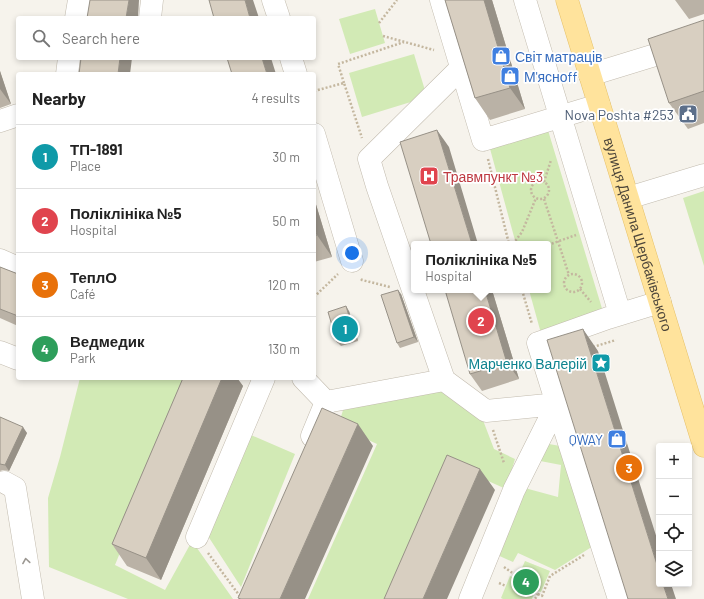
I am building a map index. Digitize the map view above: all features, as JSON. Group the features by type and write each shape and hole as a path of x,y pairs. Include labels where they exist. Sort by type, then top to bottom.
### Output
{"main road":[{"name":"вулиця Данила Щербаківського","path":"567,0 704,446"}],"lane":[{"path":"76,16 79,0"},
{"path":"150,16 152,0"},
{"path":"273,0 278,16"},
{"path":"440,0 483,140 599,106"},
{"path":"525,0 620,314"},
{"path":"590,75 704,40"},
{"path":"67,72 69,60"},
{"path":"292,60 295,72"},
{"path":"411,283 369,159 459,63"},
{"path":"0,121 16,117"},
{"path":"316,141 352,261"},
{"path":"628,198 704,175"},
{"path":"0,260 16,267"},
{"path":"414,293 444,380 486,411 557,404"},
{"path":"619,599 538,344 620,314 660,302"},
{"path":"0,352 16,358"},
{"path":"197,537 263,380"},
{"path":"305,380 326,402"},
{"path":"326,402 444,380"},
{"path":"304,453 326,402"},
{"path":"470,599 514,490 557,404"},
{"path":"4,482 15,488 33,599"}],"path":[{"path":"379,23 397,0"},
{"path":"383,36 404,42 459,63"},
{"path":"369,159 338,64 404,42"},
{"path":"316,90 344,82"},
{"path":"544,182 551,160"},
{"path":"490,166 508,241"},
{"path":"541,181 548,186 549,192 544,199 536,198 532,193 532,188 536,183 541,181"},
{"path":"515,241 522,232 536,198"},
{"path":"544,199 569,275"},
{"path":"551,244 583,233"},
{"path":"316,295 352,261 362,280 411,291"},
{"path":"569,275 578,276 581,280 581,286 578,291 572,292 565,288 564,282 569,275"},
{"path":"523,293 538,344"},
{"path":"486,411 514,490"},
{"path":"197,537 242,599"},
{"path":"535,599 536,593 542,596 550,576 602,544"}],"green space":[{"path":"375,9 385,43 350,54 339,19"},
{"path":"414,54 427,97 362,117 349,73"},
{"path":"547,127 604,315 542,337 530,293 551,293 551,241 515,241 489,145"},
{"path":"704,191 704,266 683,198"},
{"path":"79,380 190,380 115,565 165,590 192,541 233,599 128,599 49,567 48,498"},
{"path":"440,387 481,415 494,449 515,459 506,489 457,467 400,599 308,599 377,444 338,426 345,404"},
{"path":"251,435 295,454 241,587 206,533"},
{"path":"543,443 566,447 598,543 555,570 518,553 513,562 493,553 521,487 558,497 561,465 535,460"},
{"path":"525,561 550,571 541,592 535,590 532,599 501,598 510,576 517,579"}],"building":[{"path":"90,0 129,0 126,16 87,16"},
{"path":"209,0 245,0 249,16 213,16"},
{"path":"445,0 484,0 510,88 475,98"},
{"path":"704,20 704,91 669,103 648,39"},
{"path":"81,60 120,60 118,72 79,72"},
{"path":"228,60 263,60 266,72 231,72"},
{"path":"437,130 471,241 430,241 400,142"},
{"path":"0,267 16,273 16,315 0,309"},
{"path":"398,290 414,337 397,343 381,295"},
{"path":"446,293 486,293 507,363 470,374"},
{"path":"346,306 355,336 337,342 328,312"},
{"path":"583,329 656,561 656,587 664,587 668,599 628,599 547,340"},
{"path":"182,380 221,380 146,558 112,544"},
{"path":"322,408 358,424 280,599 238,598"},
{"path":"0,417 23,427 5,465 0,464"},
{"path":"447,455 480,469 423,599 384,599"}],"place":[{"name":"Світ матраців","path":"501,56"},
{"name":"М'ясноff","path":"510,76"},
{"name":"Nova Poshta #253","path":"688,114"},
{"name":"Травмпункт №3","path":"429,176"},
{"name":"Поліклініка №5","path":"481,321"},
{"name":"ТП-1891","path":"345,329"},
{"name":"Марченко Валерій","path":"601,363"},
{"name":"QWAY","path":"617,439"},
{"name":"ТеплО","path":"629,468"},
{"name":"Ведмедик","path":"526,582"}]}
